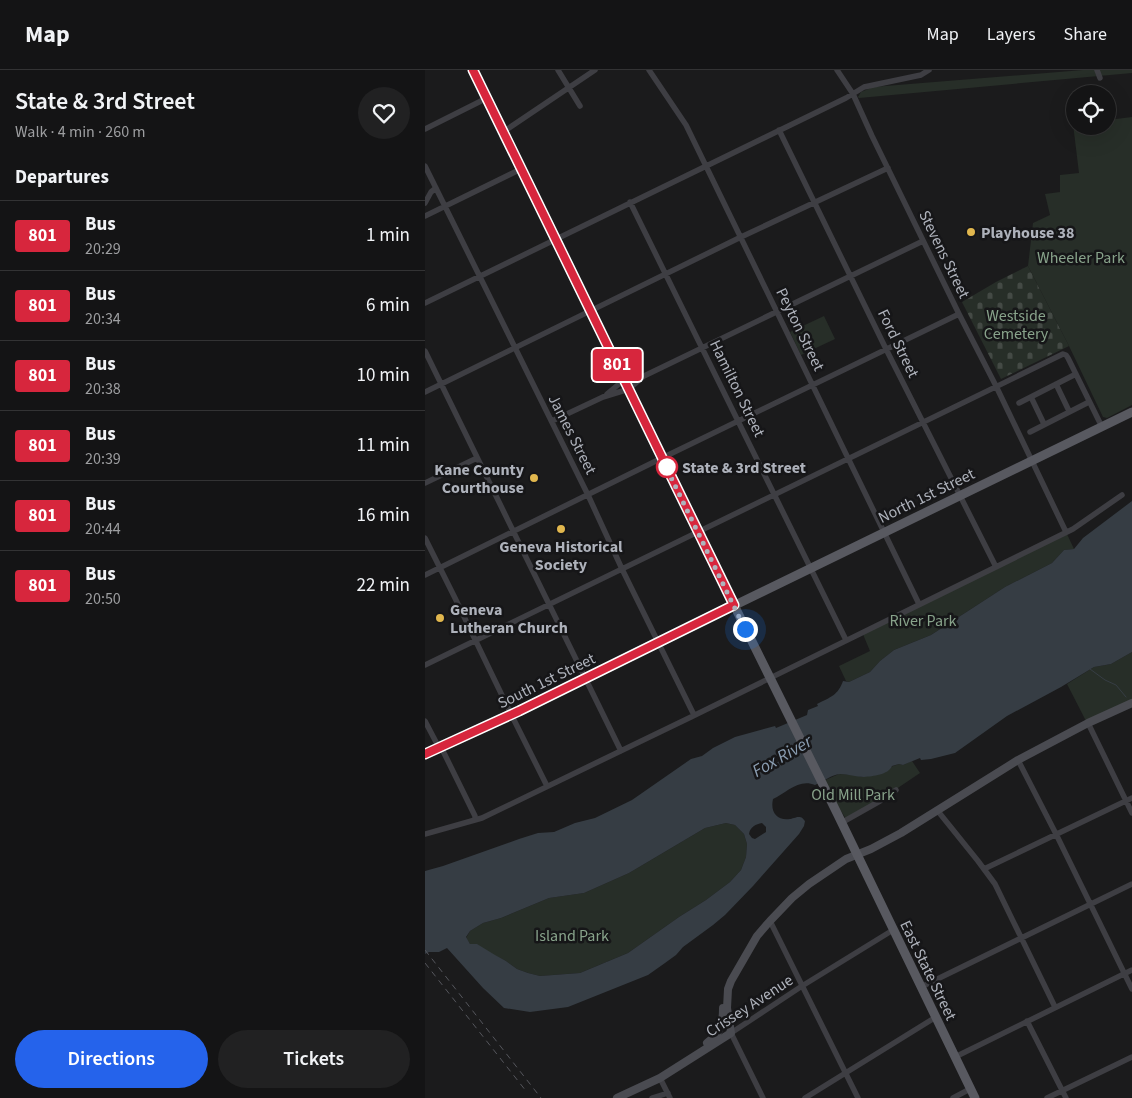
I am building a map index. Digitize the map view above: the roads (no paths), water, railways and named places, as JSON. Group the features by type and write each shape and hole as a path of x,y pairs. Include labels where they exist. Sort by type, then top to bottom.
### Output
{"main road":[{"name":"East State Street","path":"473,70 975,1098"},
{"name":"North 1st Street","path":"734,605 1132,412"},
{"name":"South 1st Street","path":"425,754 734,605"},
{"path":"686,1061 717,1034 721,1028 723,1003 731,981 749,949 770,921 792,898 809,884 847,859 901,833 1018,760 1088,723 1132,703"},
{"path":"728,989 727,1008 731,1033"},
{"name":"Crissey Avenue","path":"617,1098 660,1078 731,1033"}],"street":[{"path":"558,70 580,106"},
{"path":"503,132 595,70"},
{"name":"Peyton Street","path":"649,70 681,118 741,237 919,604"},
{"name":"Stevens Street","path":"837,70 853,94 887,168 996,386 1066,532"},
{"path":"425,303 864,87 921,75 929,70"},
{"path":"1097,70 1100,78"},
{"path":"425,129 487,98"},
{"name":"Ford Street","path":"779,130 995,567"},
{"name":"James Street","path":"425,166 588,495 694,715"},
{"path":"425,392 741,237 887,168"},
{"path":"425,216 521,169"},
{"path":"425,203 431,192 436,188"},
{"name":"Hamilton Street","path":"631,202 846,640"},
{"path":"551,421 603,397 629,389 644,376 923,241"},
{"path":"425,575 959,314"},
{"path":"425,350 621,751"},
{"path":"425,666 1063,354 1068,358 1102,427"},
{"path":"1019,403 1076,374"},
{"path":"603,397 625,379 644,376"},
{"path":"1056,384 1069,411"},
{"path":"1031,397 1044,424"},
{"path":"1029,432 1089,402"},
{"path":"425,483 477,458"},
{"path":"425,834 475,820 621,751 1073,529 1122,495"},
{"path":"425,538 547,786"},
{"path":"425,721 454,772 475,816 475,820"},
{"path":"1088,723 1129,799 1132,813"},
{"path":"1018,760 1057,834 1132,989"},
{"path":"841,823 881,801 896,790"},
{"path":"984,869 1129,799"},
{"path":"937,810 995,884 1055,1007"},
{"path":"921,988 1132,884"},
{"path":"770,921 858,1098"},
{"name":"Crissey Avenue","path":"731,1033 802,986 893,930"},
{"path":"955,1057 1132,970"},
{"path":"805,1098 936,1018"},
{"path":"1027,1021 1066,1098"},
{"path":"731,1033 763,1098"},
{"path":"1047,1098 1132,1057"},
{"path":"653,1098 669,1095 660,1078"},
{"path":"953,1098 970,1088"}],"waterway":[{"path":"1090,669 1105,680 1116,685 1126,697"}],"railway":[{"path":"425,950 541,1098"},
{"path":"425,963 526,1091"}],"place":[{"name":"Playhouse 38","path":"971,232"},
{"name":"State & 3rd Street","path":"667,467"},
{"name":"Kane County Courthouse","path":"534,478"},
{"name":"Geneva Historical Society","path":"561,529"},
{"name":"Geneva Lutheran Church","path":"440,618"}],"park label":[{"name":"Wheeler Park","path":"1081,257"},
{"name":"Westside Cemetery","path":"1016,324"},
{"name":"River Park","path":"923,620"},
{"name":"Old Mill Park","path":"853,794"},
{"name":"Island Park","path":"572,935"}],"water label":[{"name":"Fox River","path":"782,756"}]}
